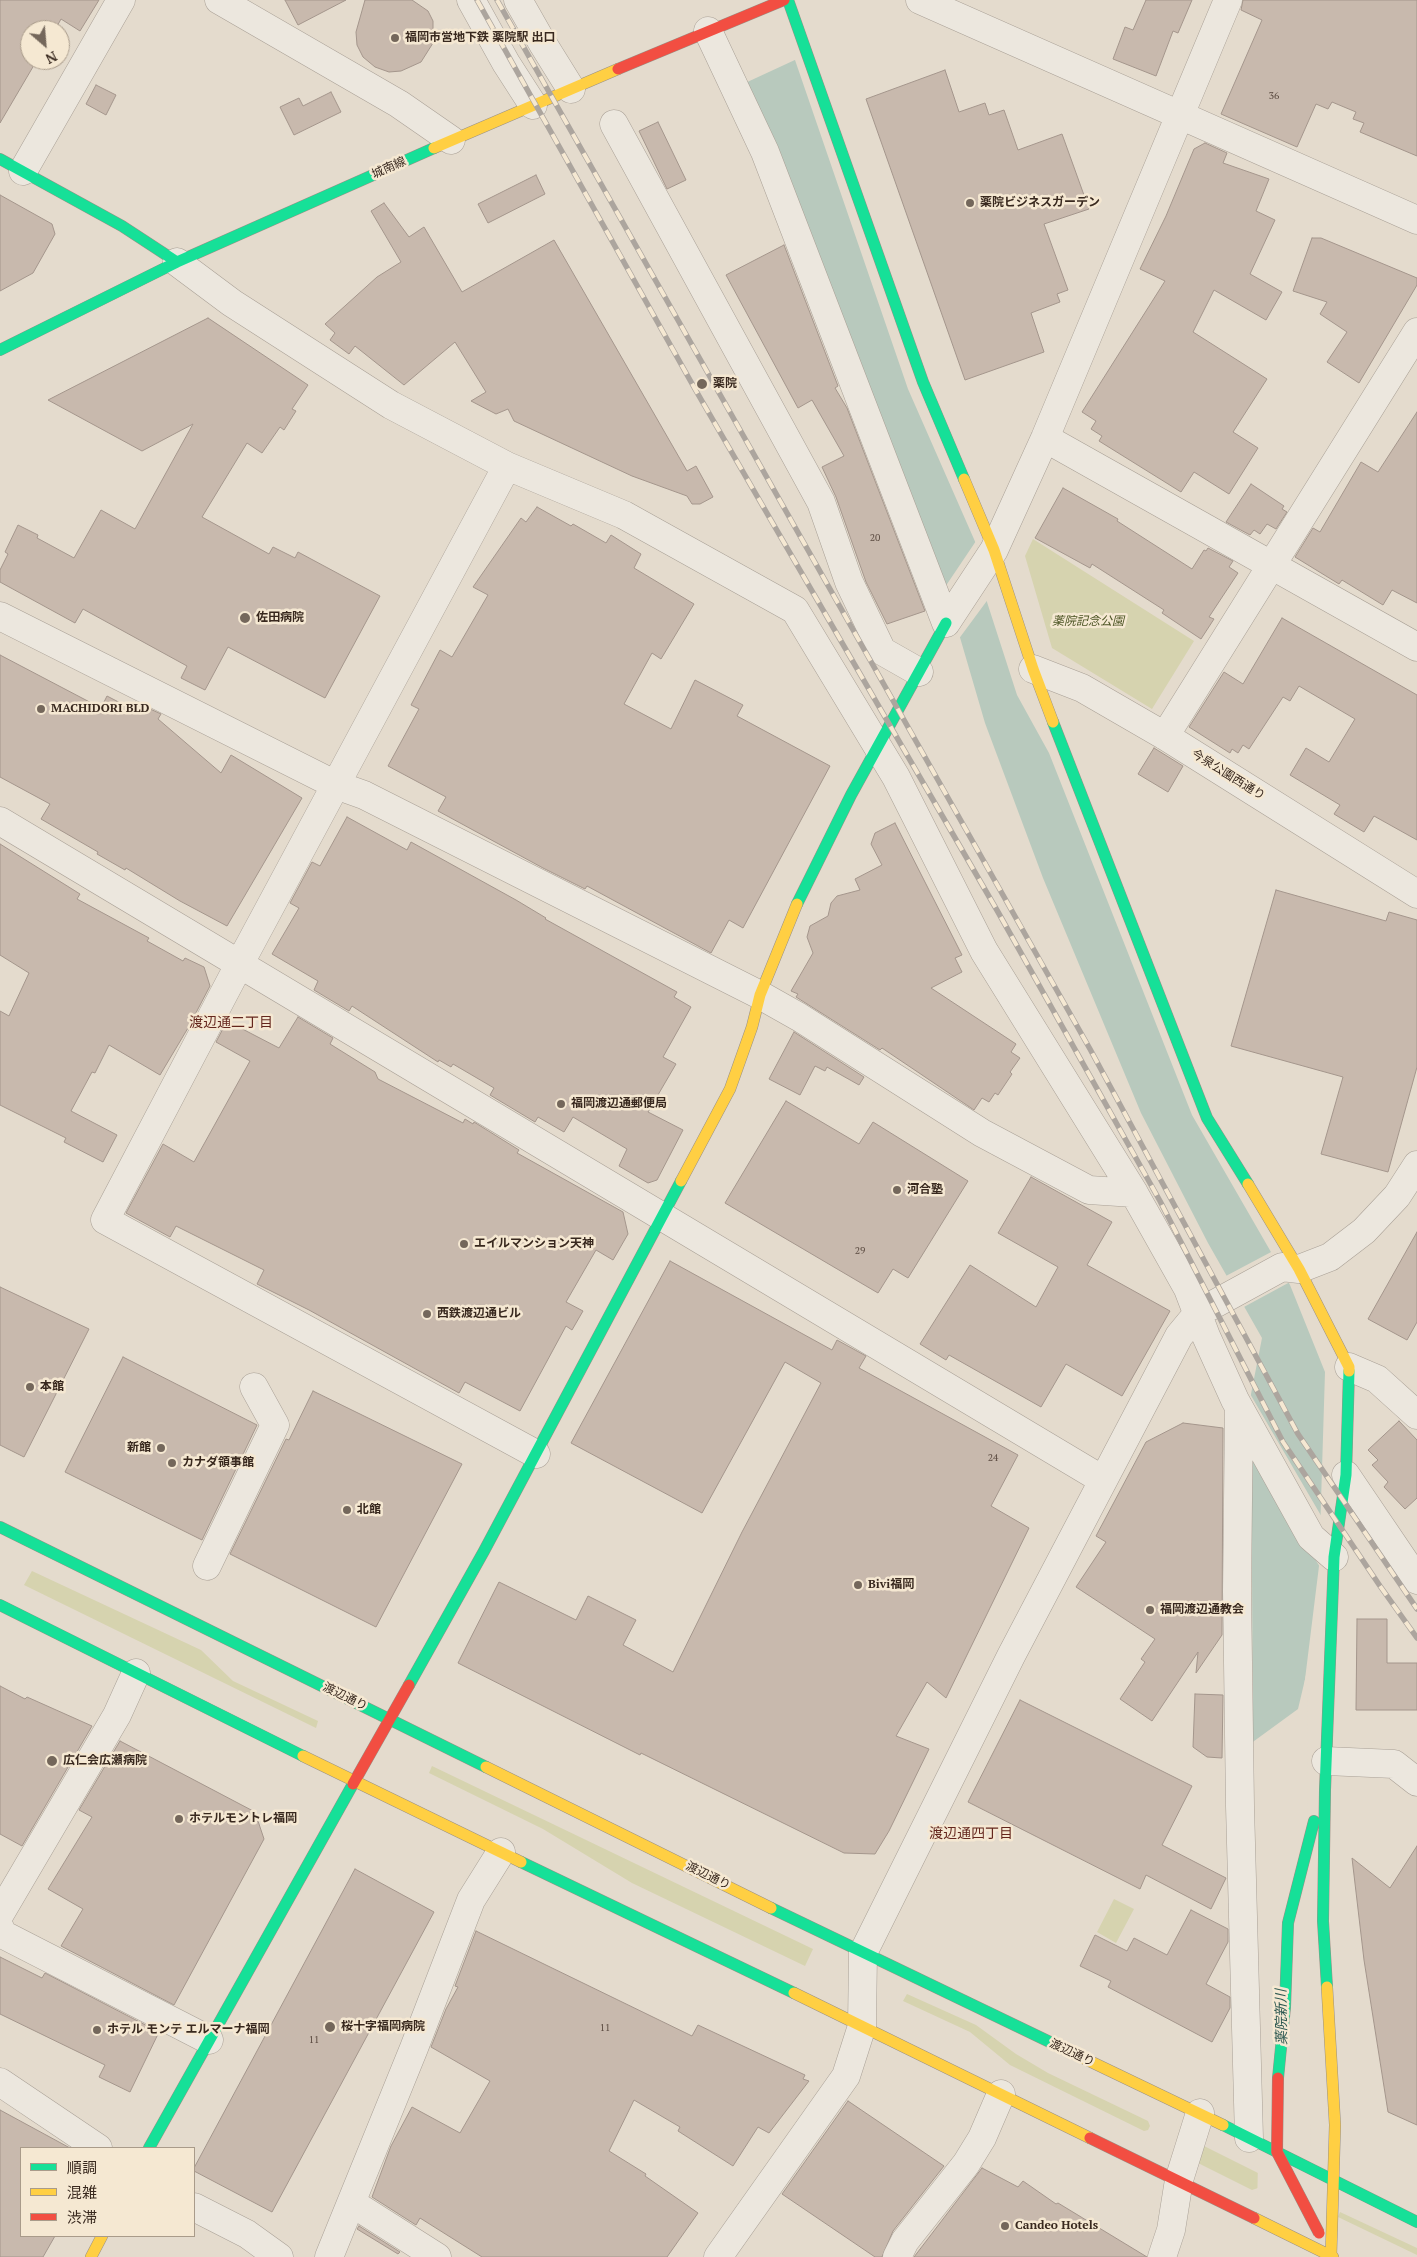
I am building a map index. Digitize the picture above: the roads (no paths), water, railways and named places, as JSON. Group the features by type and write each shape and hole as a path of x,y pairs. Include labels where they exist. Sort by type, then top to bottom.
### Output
{"street":[{"path":"122,0 12,165 122,226 232,303 391,406 507,466 624,515 795,610 896,777 984,950 1134,1193 1188,1289 1206,1336 1237,1404 1311,1537 1328,1552"},
{"path":"219,0 399,104 451,140"},
{"path":"471,0 506,63 533,105"},
{"path":"518,0 571,88"},
{"path":"788,0 923,382 989,559 1207,1118 1290,1268 1349,1367 1346,1475 1328,1552 1323,1921 1334,2098 1334,2182 1326,2251"},
{"path":"920,0 1417,220"},
{"path":"150,2147 390,1720 536,1454 730,1089 752,1027 760,995 798,901 851,795 947,621 989,559 1045,438 1228,0"},
{"name":"城南線","path":"0,350 176,262 571,88 779,2"},
{"path":"713,29 765,152 947,621"},
{"path":"614,124 821,502 849,582 882,651 919,672"},
{"path":"1166,736 1417,332"},
{"path":"1045,438 1417,647"},
{"path":"507,466 240,963 106,1220 536,1454"},
{"path":"0,616 336,785 364,795 760,995 799,1017 998,1142 1089,1190 1134,1193"},
{"name":"今泉公園西通り","path":"1033,669 1082,688 1166,736 1417,894"},
{"path":"0,821 1103,1480"},
{"path":"718,2257 846,2076 862,2026 864,1953 1010,1656 1179,1336 1198,1313 1231,1295 1290,1268 1330,1258 1364,1231 1397,1196 1417,1165"},
{"path":"1349,1367 1377,1379 1417,1415"},
{"path":"207,1566 276,1425 254,1387"},
{"path":"1237,1404 1240,1806 1252,2140"},
{"path":"1346,1475 1417,1580"},
{"name":"渡辺通り","path":"1,1530 864,1953 1200,2114 1417,2222"},
{"path":"0,1605 355,1782 1326,2251"},
{"path":"0,1914 117,1715 136,1673"},
{"path":"1326,1761 1394,1764 1417,1782"},
{"path":"1325,1790 1315,1815 1288,1923 1285,2007 1276,2096 1277,2152 1326,2251"},
{"path":"329,2257 471,1900 501,1852"},
{"path":"0,1928 2,1934 209,2040"},
{"path":"0,2082 97,2147"},
{"path":"897,2257 905,2242 966,2164 982,2138 1002,2094"},
{"path":"1162,2257 1171,2230 1179,2180 1200,2114"},
{"path":"352,2202 437,2257"},
{"path":"195,2208 247,2234 279,2257"},
{"path":"90,2257 101,2237"}],"railway":[{"path":"477,0 695,389 998,912 1160,1201 1283,1442 1417,1638"},
{"path":"497,0 1090,1049 1298,1434 1417,1609"}],"place":[{"name":"福岡市営地下鉄 薬院駅 出口","path":"395,38"},
{"name":"薬院ビジネスガーデン","path":"970,203"},
{"name":"薬院","path":"702,384"},
{"name":"佐田病院","path":"245,618"},
{"name":"MACHIDORI BLD","path":"41,709"},
{"name":"福岡渡辺通郵便局","path":"561,1104"},
{"name":"河合塾","path":"897,1190"},
{"name":"エイルマンション天神","path":"464,1244"},
{"name":"西鉄渡辺通ビル","path":"427,1314"},
{"name":"本館","path":"30,1387"},
{"name":"新館","path":"161,1448"},
{"name":"カナダ領事館","path":"172,1463"},
{"name":"北館","path":"347,1510"},
{"name":"Bivi福岡","path":"858,1585"},
{"name":"福岡渡辺通教会","path":"1150,1610"},
{"name":"広仁会広瀬病院","path":"52,1761"},
{"name":"ホテルモントレ福岡","path":"179,1819"},
{"name":"桜十字福岡病院","path":"330,2027"},
{"name":"ホテル モンテ エルマーナ福岡","path":"97,2030"},
{"name":"Candeo Hotels","path":"1005,2226"}],"district":[{"name":"渡辺通二丁目","path":"231,1023"},
{"name":"渡辺通四丁目","path":"971,1834"}],"park label":[{"name":"薬院記念公園","path":"1088,622"}],"water label":[{"name":"薬院新川","path":"1282,2017"}]}
